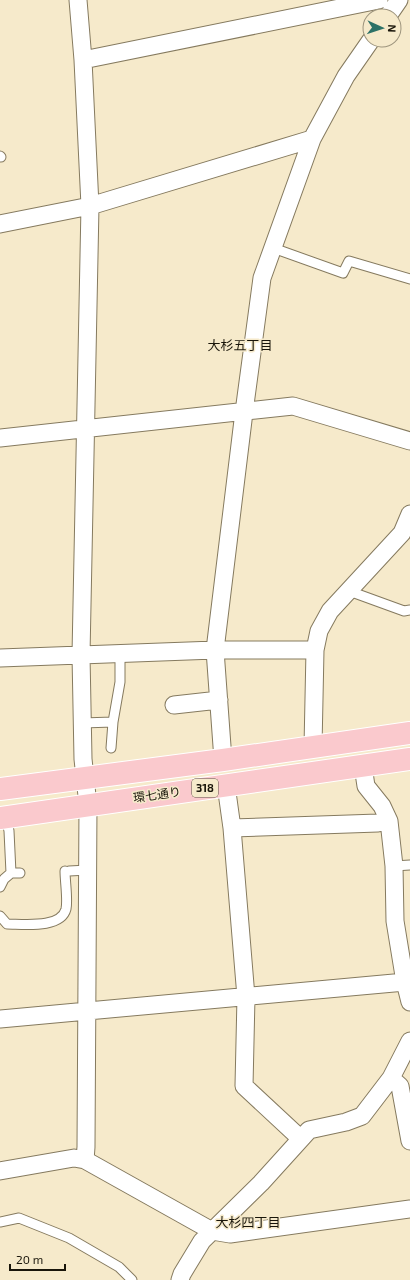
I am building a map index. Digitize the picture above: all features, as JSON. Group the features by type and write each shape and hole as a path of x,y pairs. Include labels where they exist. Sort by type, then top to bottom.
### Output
{"main road":[{"name":"318","path":"0,788 223,760 410,733"},
{"name":"環七通り","path":"3,817 226,784 410,759"}],"street":[{"path":"78,0 83,60 90,206 81,655 83,759 88,805 85,1160"},
{"path":"83,60 379,0"},
{"path":"223,760 215,650 262,278 312,139 346,76 365,48"},
{"path":"0,224 90,206 312,139"},
{"path":"0,438 293,406 410,442"},
{"path":"313,747 315,650 319,630 330,611 402,533 410,514"},
{"path":"0,658 215,650 315,650"},
{"path":"174,705 219,700"},
{"path":"0,1019 246,997 408,990 395,921 402,866 389,821 382,806 366,786 363,766"},
{"path":"226,784 232,828 246,997 244,1086 301,1139"},
{"path":"232,828 378,823 389,821"},
{"path":"180,1280 182,1274 202,1241 261,1183 309,1130 346,1122 362,1116 391,1078 410,1041"},
{"path":"391,1078 400,1086 410,1141"},
{"path":"0,1171 74,1158 85,1160 212,1231 230,1234 410,1209"}],"lane":[{"path":"273,248 343,273 349,260 410,279"},
{"path":"349,591 404,611 410,610"},
{"path":"111,748 113,722 120,682 120,653"},
{"path":"82,722 113,722"},
{"path":"0,887 4,880 16,873 9,831 3,817"},
{"path":"0,916 7,924 49,923 61,917 66,908 67,871 88,870"},
{"path":"0,1222 19,1218 68,1238 119,1267 132,1280"}],"district":[{"name":"大杉五丁目","path":"240,345"},
{"name":"大杉四丁目","path":"248,1222"}]}
